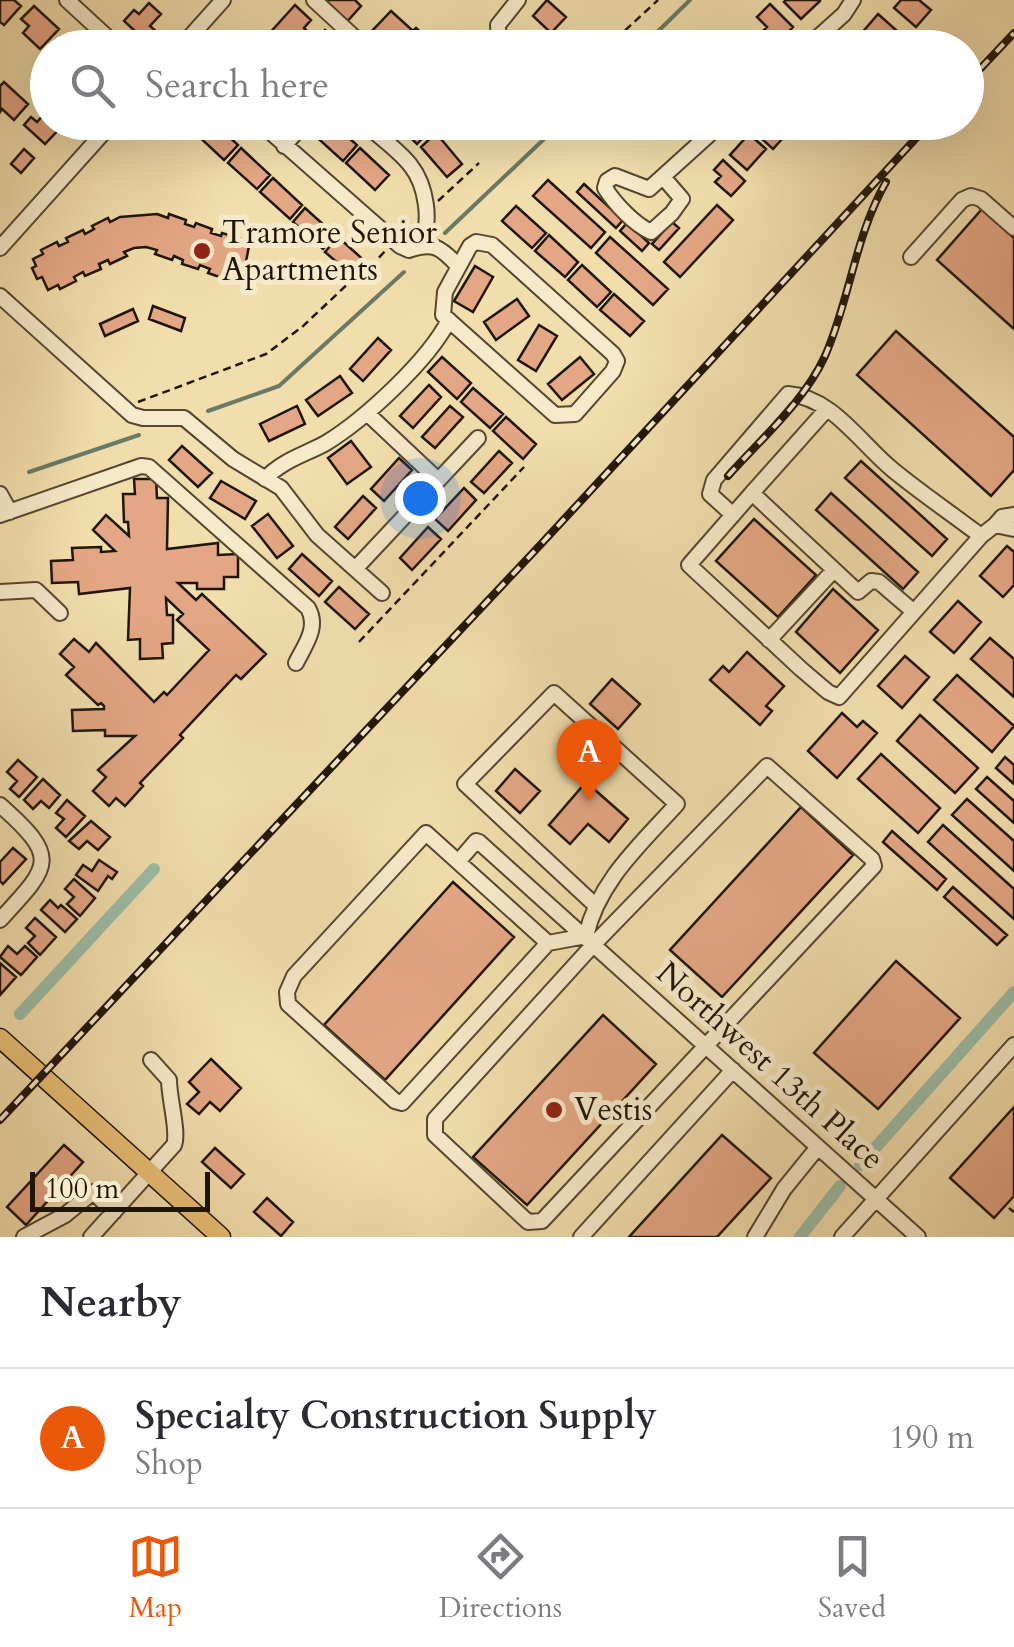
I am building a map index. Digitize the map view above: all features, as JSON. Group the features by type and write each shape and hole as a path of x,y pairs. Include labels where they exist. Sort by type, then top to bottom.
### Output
{"main road":[{"path":"0,1038 222,1237"}],"street":[{"path":"68,0 100,30"},
{"path":"196,30 224,0"},
{"path":"314,0 346,30"},
{"path":"496,30 518,0"},
{"path":"826,30 853,0"},
{"path":"0,248 97,140"},
{"path":"278,140 408,250 426,235 424,197 412,166 382,140"},
{"path":"284,146 289,140"},
{"path":"663,177 682,199 650,232 605,188 615,176 648,190 703,140"},
{"path":"911,257 970,196 981,199 1014,228"},
{"path":"482,242 492,245 602,341 617,361 583,408 560,417 442,315 443,300 458,266 470,246 482,242"},
{"path":"421,243 441,251 458,266"},
{"path":"0,296 122,408 142,418 184,418 233,459 281,488 317,535 382,593"},
{"path":"265,478 278,464 324,444 368,414 449,320"},
{"path":"732,515 710,494 714,480 788,394 800,394 827,408 894,472 981,536"},
{"path":"827,408 689,565 828,692 839,696 981,536 1002,517 1014,515"},
{"path":"368,414 438,480"},
{"path":"355,569 478,438"},
{"path":"0,494 5,514 141,466 149,467 308,608 314,618 313,629 296,662"},
{"path":"752,493 858,592 870,581 878,582 914,612"},
{"path":"994,525 1014,530"},
{"path":"769,640 834,570"},
{"path":"0,592 36,590 60,613"},
{"path":"590,940 595,905 606,885 677,804 554,693 465,784 595,905"},
{"path":"767,766 872,859 872,870 707,1046 542,1222 523,1219 435,1135 434,1125 440,1111 590,940 767,766"},
{"path":"0,805 40,844 43,858 41,872 33,884 0,920"},
{"path":"548,943 426,833 294,976 287,992 288,1004 394,1101 402,1103 548,943 590,940"},
{"name":"Northwest 13th Place","path":"458,862 476,841 480,842 918,1237"},
{"path":"842,1237 1014,1045"},
{"path":"91,1237 178,1136 170,1109 169,1080 150,1060"},
{"path":"581,1237 733,1070"},
{"path":"756,1237 784,1189 818,1147"},
{"path":"24,1237 65,1216 93,1192 114,1212"}],"path":[{"path":"626,30 658,0"},
{"path":"426,213 479,164"},
{"path":"122,408 266,354 396,243"},
{"path":"359,642 524,468"},
{"path":"1009,1208 1014,1212"}],"building":[{"path":"0,0 14,0 21,6 4,25 0,22"},
{"path":"316,0 355,0 361,6 344,25"},
{"path":"547,0 566,17 554,30 548,30 533,16"},
{"path":"786,0 820,0 820,1 801,19"},
{"path":"901,0 919,0 931,10 916,27 894,8"},
{"path":"149,3 161,14 150,26 155,30 134,30 124,21 134,10 139,14"},
{"path":"770,4 793,27 764,30 767,27 757,17"},
{"path":"295,5 311,20 306,30 272,30"},
{"path":"34,6 59,29 30,30 30,40 23,33 29,26 21,19"},
{"path":"391,11 412,30 373,30"},
{"path":"878,14 896,30 864,30"},
{"path":"4,82 28,104 14,120 2,109 0,112 0,86"},
{"path":"203,140 233,140 238,145 224,160"},
{"path":"320,140 351,140 357,145 343,161"},
{"path":"428,140 442,140 462,164 447,177 421,147"},
{"path":"744,140 756,140 766,149 747,170 730,155"},
{"path":"763,140 781,140 773,149"},
{"path":"241,148 270,175 257,189 228,163"},
{"path":"360,148 389,175 375,190 346,163"},
{"path":"24,149 34,158 21,173 11,164"},
{"path":"723,160 745,181 731,196 715,182 721,176 714,170"},
{"path":"273,178 302,205 290,219 260,192"},
{"path":"548,180 605,232 591,248 533,196"},
{"path":"584,184 623,220 616,228 577,192"},
{"path":"717,205 733,220 680,277 664,262"},
{"path":"516,206 546,233 532,248 502,221"},
{"path":"305,208 335,235 323,249 293,222"},
{"path":"982,209 1014,238 1014,329 937,260"},
{"name":"Tramore Senior Apartments","path":"157,214 168,218 169,214 186,220 185,224 212,229 211,233 239,238 238,242 249,246 244,272 240,270 237,278 227,274 225,279 208,273 210,269 182,264 183,260 174,256 172,260 146,247 124,252 127,256 110,264 108,260 99,264 101,269 85,276 83,272 74,277 76,281 60,289 58,285 48,290 42,277 37,279 33,259 43,254 41,250 57,242 59,246 68,242 66,238 83,230 85,234 108,218 110,222 120,217"},
{"path":"672,222 679,228 659,250 652,244"},
{"path":"627,223 649,243 642,251 620,231"},
{"path":"549,235 578,262 565,277 535,251"},
{"path":"338,237 368,264 355,278 325,252"},
{"path":"610,237 668,289 653,305 596,253"},
{"path":"582,265 611,292 597,307 568,280"},
{"path":"475,266 493,277 473,312 454,301"},
{"path":"614,294 644,321 630,336 600,310"},
{"path":"517,299 529,316 496,340 484,322"},
{"path":"153,306 185,318 181,331 149,319"},
{"path":"133,309 138,321 105,336 100,324"},
{"path":"539,325 557,336 536,371 518,360"},
{"path":"896,331 1014,437 1014,470 991,496 857,375"},
{"path":"378,338 391,350 363,381 350,369"},
{"path":"442,357 471,383 457,399 428,372"},
{"path":"580,357 594,374 562,400 548,384"},
{"path":"340,376 352,393 318,416 306,400"},
{"path":"429,385 441,397 413,428 400,416"},
{"path":"473,388 503,414 490,428 461,402"},
{"path":"297,406 305,424 269,441 260,424"},
{"path":"450,406 463,417 435,448 422,437"},
{"path":"506,417 536,444 523,459 493,431"},
{"path":"351,441 371,467 347,484 328,458"},
{"path":"182,446 212,473 198,487 169,460"},
{"path":"499,451 512,463 484,493 471,482"},
{"path":"399,458 412,470 384,501 371,489"},
{"path":"861,461 947,539 932,556 845,478"},
{"path":"134,479 156,479 157,498 168,498 167,549 218,543 218,555 238,554 238,577 224,577 224,589 197,589 197,583 178,583 196,600 202,594 266,654 241,679 236,675 180,735 183,738 140,783 143,786 125,806 116,798 109,806 93,791 106,777 98,770 135,736 105,736 105,730 73,731 72,710 104,706 98,705 66,675 74,667 60,654 74,639 89,652 96,643 154,702 164,692 167,695 209,650 177,620 183,614 166,598 167,615 173,615 173,643 162,644 163,658 140,659 140,639 128,640 130,588 79,594 78,582 52,583 51,561 73,560 72,548 101,547 101,552 115,551 93,530 106,515 129,536 123,494 135,494"},
{"path":"221,481 256,501 245,519 210,498"},
{"path":"464,488 476,500 448,531 435,519"},
{"path":"831,493 918,572 903,589 816,510"},
{"path":"363,496 376,508 348,539 335,527"},
{"path":"268,514 293,546 277,558 252,526"},
{"path":"754,519 816,575 778,617 716,561"},
{"path":"428,527 441,539 412,570 400,558"},
{"path":"1007,546 1014,552 1014,585 1003,597 980,576"},
{"path":"302,554 332,581 319,596 289,569"},
{"path":"339,587 369,614 355,629 325,602"},
{"path":"833,589 878,630 840,673 796,632"},
{"path":"958,601 981,622 954,653 930,632"},
{"path":"990,638 1014,659 1014,697 971,659"},
{"path":"747,652 784,686 766,706 772,711 760,725 710,680 723,666 729,672"},
{"path":"905,656 929,677 902,708 878,686"},
{"path":"957,675 1014,726 992,752 934,700"},
{"path":"612,679 640,704 618,729 590,704"},
{"path":"842,713 857,727 863,721 877,733 837,778 808,751"},
{"path":"920,715 978,768 955,793 897,741"},
{"path":"881,754 940,808 918,833 858,779"},
{"path":"1005,757 1014,765 1014,784 996,768"},
{"path":"18,760 37,777 19,797 10,789 17,781 7,772"},
{"path":"515,769 540,791 520,813 496,791"},
{"path":"987,777 1014,801 1014,823 976,789"},
{"path":"43,779 60,795 49,808 41,801 33,809 24,800"},
{"path":"586,782 628,819 609,842 588,824 570,844 549,825"},
{"path":"967,799 1014,841 1014,871 952,815"},
{"path":"67,800 85,816 66,837 56,828 64,819 56,813"},
{"path":"801,807 853,855 722,997 670,950"},
{"path":"91,821 110,837 98,850 87,841 79,849 69,841"},
{"path":"943,825 1014,889 1014,919 928,842"},
{"path":"892,831 946,879 937,890 883,842"},
{"path":"13,848 26,859 3,884 0,862"},
{"path":"99,860 117,872 112,879 108,876 98,891 76,875 83,865 92,871"},
{"path":"74,879 95,898 80,916 67,904 74,897 65,889"},
{"path":"453,882 514,937 385,1080 324,1025"},
{"path":"953,887 1007,935 997,945 944,897"},
{"path":"50,900 77,919 65,932 41,910"},
{"path":"35,918 56,937 40,955 28,943 35,936 26,928"},
{"path":"8,946 17,954 25,946 37,957 21,975 0,957"},
{"path":"896,961 960,1018 878,1109 814,1053"},
{"path":"0,963 16,977 0,995"},
{"path":"603,1015 656,1064 527,1205 473,1157"},
{"path":"211,1059 241,1088 220,1111 210,1102 199,1114 187,1104 199,1092 189,1082"},
{"path":"1014,1107 1014,1196 994,1218 950,1178"},
{"path":"722,1135 771,1178 717,1237 629,1237"},
{"path":"64,1145 83,1162 26,1225 7,1207"},
{"path":"215,1148 244,1174 231,1188 202,1162"},
{"path":"267,1198 293,1222 281,1236 254,1212"}],"waterway":[{"path":"659,30 690,0"},
{"path":"445,233 543,140"},
{"path":"208,411 279,386 404,272"},
{"path":"29,472 139,435"},
{"path":"20,1014 154,869"},
{"path":"860,1165 1014,992"},
{"path":"800,1237 840,1186"}],"railway":[{"path":"984,65 1014,33"},
{"path":"0,1120 914,140"},
{"path":"728,476 794,404 816,373 834,334 867,224 886,182"}],"place":[{"name":"Tramore Senior Apartments","path":"202,251"},
{"name":"Specialty Construction Supply","path":"589,801"},
{"name":"Vestis","path":"554,1110"}]}
